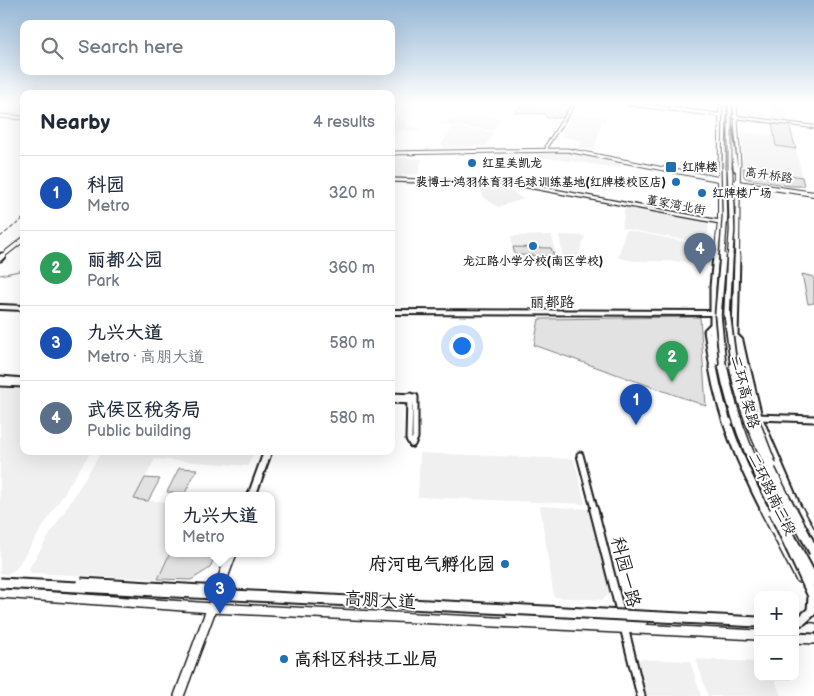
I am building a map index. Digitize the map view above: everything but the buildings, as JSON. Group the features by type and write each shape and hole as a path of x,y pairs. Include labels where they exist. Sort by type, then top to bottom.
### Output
{"highway":[{"name":"二环高架路","path":"724,136 725,225 718,298 720,351 728,394 753,463 814,581"},
{"name":"二环高架路","path":"729,136 732,230 727,313 729,338 737,384 744,407 773,476 814,552"},
{"path":"731,136 736,170"},
{"path":"713,325 717,362 724,391 744,451 753,463"},
{"path":"735,336 746,395 774,470 773,476"},
{"path":"768,494 778,524 812,596 812,611 799,621"},
{"path":"3,585 50,582 80,583 211,589 240,594"},
{"path":"3,585 240,594 754,624"}],"main road":[{"name":"二环路南三段","path":"721,136 720,222 712,312 713,325 708,332 722,409 759,502 784,546 814,608"},
{"name":"二环路南三段","path":"737,136 738,240 733,310 735,336 740,340 746,375 758,417 788,482 795,504 814,538"},
{"name":"高升桥路","path":"395,152 414,154 548,148 592,153 721,179 814,193"},
{"path":"0,254 20,240"},
{"path":"0,258 20,240"},
{"path":"253,492 267,455"},
{"path":"179,696 231,557"},
{"name":"高朋大道","path":"3,585 624,624 754,636"},
{"name":"高朋大道","path":"0,593 212,608 624,624 754,624"},
{"path":"799,627 814,628"},
{"path":"799,638 814,639"}],"street":[{"path":"548,148 555,136"},
{"name":"董家湾北街","path":"395,180 517,184 720,222"},
{"path":"0,307 20,308"},
{"name":"丽都路","path":"395,312 712,312"},
{"path":"0,381 20,382"},
{"path":"395,397 412,399"},
{"path":"412,399 416,438 412,444 409,439 412,399"},
{"path":"395,400 412,399"},
{"path":"726,422 758,417 814,419"},
{"name":"科园一路","path":"580,455 642,696"}],"shaded area":[{"path":"447,136 491,136 487,146 445,148 441,145"},
{"path":"563,136 598,136 594,150 577,148 582,141"},
{"path":"741,136 775,136 776,146 796,149 802,177 743,168"},
{"path":"774,136 792,136 796,149 776,146"},
{"path":"568,153 622,162 620,168 519,154"},
{"path":"395,157 422,159 418,174 402,175 403,179 395,178"},
{"path":"743,168 802,177 804,186 791,186 748,179 744,177"},
{"path":"481,184 500,184 523,199 498,207 483,197"},
{"path":"625,206 707,221 709,222 707,244 622,228"},
{"path":"626,230 707,246 706,262 635,261 618,258"},
{"name":"龙江路小学分校(南区学校)","path":"552,235 556,256 514,256 511,236"},
{"path":"559,235 585,236 577,259 563,258"},
{"path":"513,247 551,248 554,256 515,255"},
{"path":"802,274 814,277 814,303 808,304"},
{"path":"700,317 706,406 534,345 539,319"},
{"path":"0,386 20,388 20,455 88,455 16,569 7,574 0,573"},
{"path":"420,453 574,459 585,504 418,497"},
{"path":"100,455 252,455 248,466 155,459 134,499 165,502 165,557 168,557 158,579 30,573 29,568"},
{"path":"179,468 197,469 186,492 167,492"},
{"path":"145,478 160,479 148,501 134,499"},
{"path":"540,506 590,509 610,593 602,600 554,597"},
{"path":"168,557 214,557 210,568 191,580 158,579"},
{"path":"637,659 690,661 701,696 646,696"},
{"path":"696,659 754,662 754,681 775,681 781,696 708,696"}],"waterway":[{"path":"0,275 20,271"}],"railway":[{"path":"0,237 20,221"}],"place":[{"name":"红星美凯龙","path":"472,163"},
{"name":"红牌楼","path":"671,167"},
{"name":"裴博士·鸿羽体育羽毛球训练基地(红牌楼校区店)","path":"676,182"},
{"name":"红牌楼广场","path":"702,193"},
{"name":"龙江路小学分校(南区学校)","path":"533,246"},
{"name":"武侯区税务局","path":"700,274"},
{"name":"丽都公园","path":"672,382"},
{"name":"科园","path":"636,425"},
{"name":"府河电气孵化园","path":"505,564"},
{"name":"九兴大道","path":"220,614"},
{"name":"高科区科技工业局","path":"284,659"}]}
